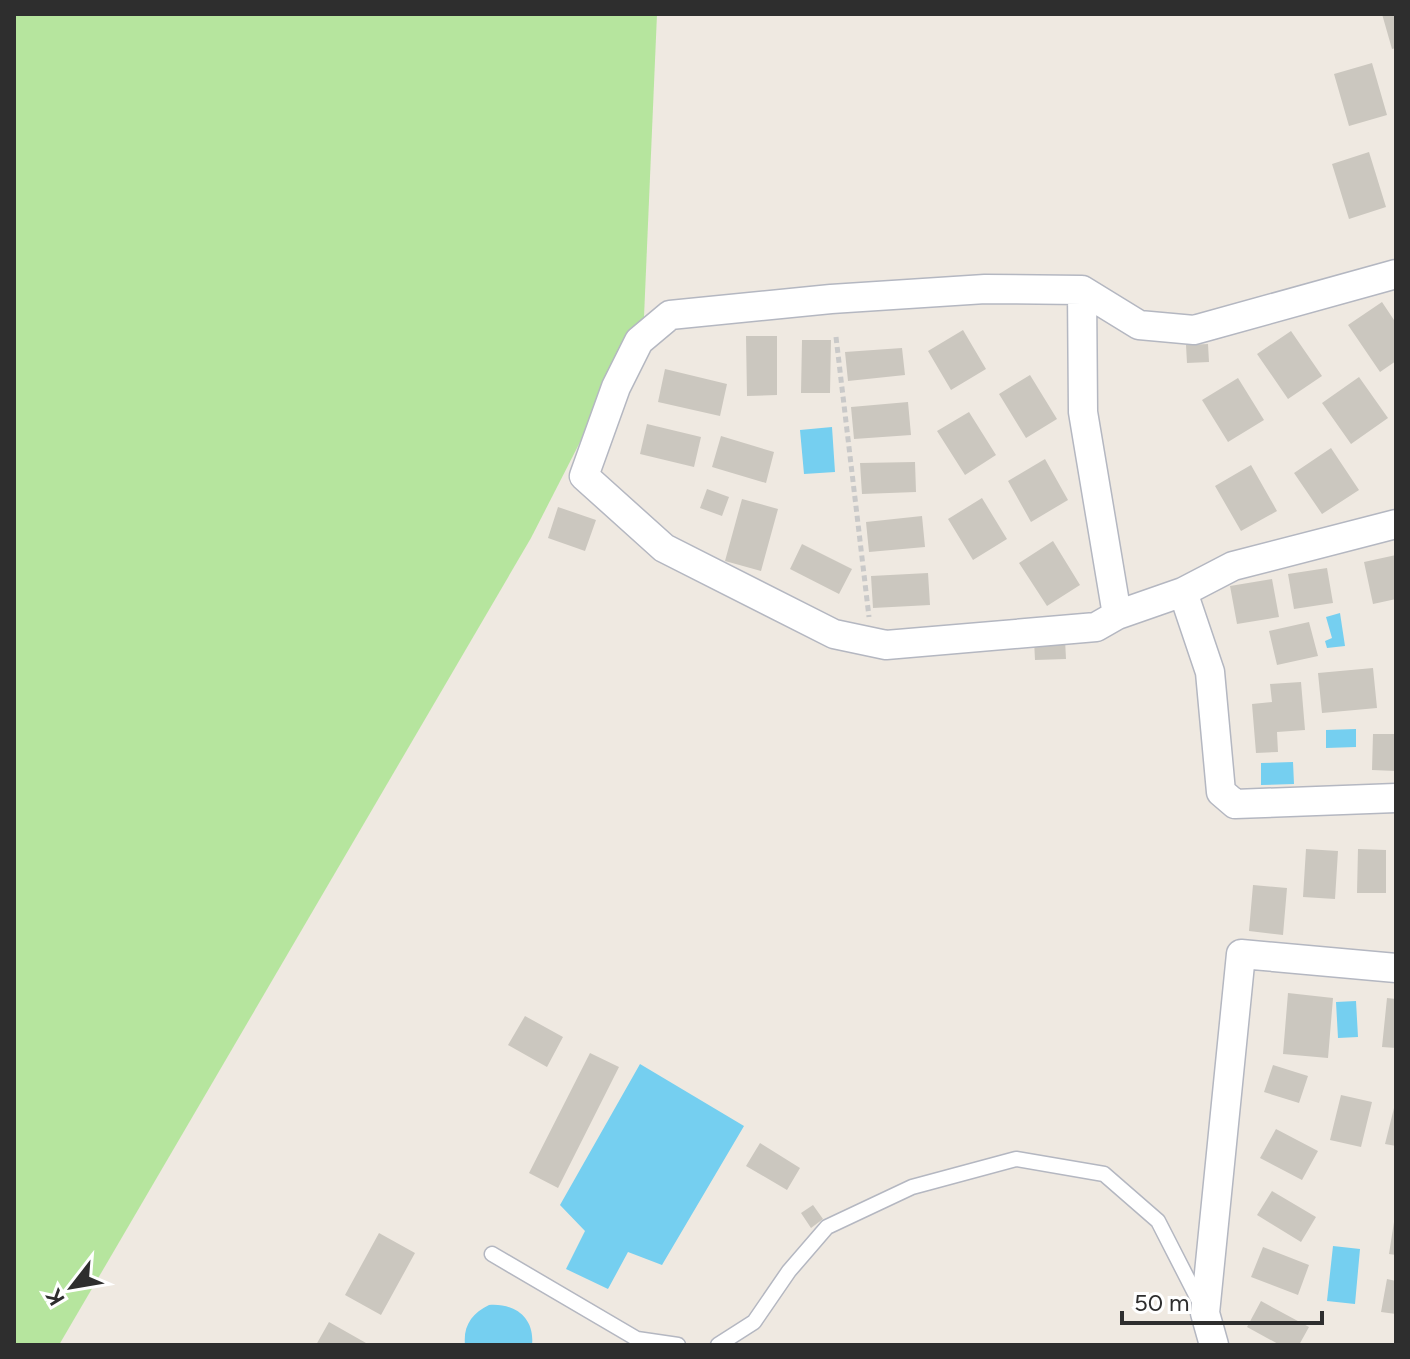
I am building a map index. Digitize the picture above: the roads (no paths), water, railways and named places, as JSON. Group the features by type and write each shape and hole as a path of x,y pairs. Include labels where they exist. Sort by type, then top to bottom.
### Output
{"street":[{"path":"1396,274 1194,330 1139,325 1082,290 985,289 831,299 670,315 639,341 616,387 584,476 664,548 834,634 886,645 1096,627 1117,615 1183,592 1233,566 1396,524"},
{"path":"1082,290 1083,412 1117,615"},
{"path":"1183,592 1210,672 1221,792 1235,804 1396,798"},
{"path":"1214,1345 1205,1313 1241,954 1396,968"}],"lane":[{"path":"718,1345 754,1322 789,1271 827,1227 912,1187 1016,1159 1104,1174 1158,1221 1205,1313"},
{"path":"492,1254 637,1339 678,1345"}],"water":[{"path":"832,427 835,472 804,474 800,430"},
{"path":"1340,613 1345,646 1327,648 1325,641 1332,638 1326,617"},
{"path":"1356,729 1356,747 1326,748 1326,730"},
{"path":"1293,762 1294,784 1261,785 1261,763"},
{"path":"1356,1001 1358,1037 1338,1038 1336,1002"},
{"path":"640,1064 744,1126 662,1265 628,1252 608,1289 566,1269 585,1231 560,1205"},
{"path":"1333,1246 1360,1249 1355,1304 1327,1301"},
{"path":"489,1305 507,1307 521,1314 530,1327 532,1345 465,1345 470,1321"}]}
